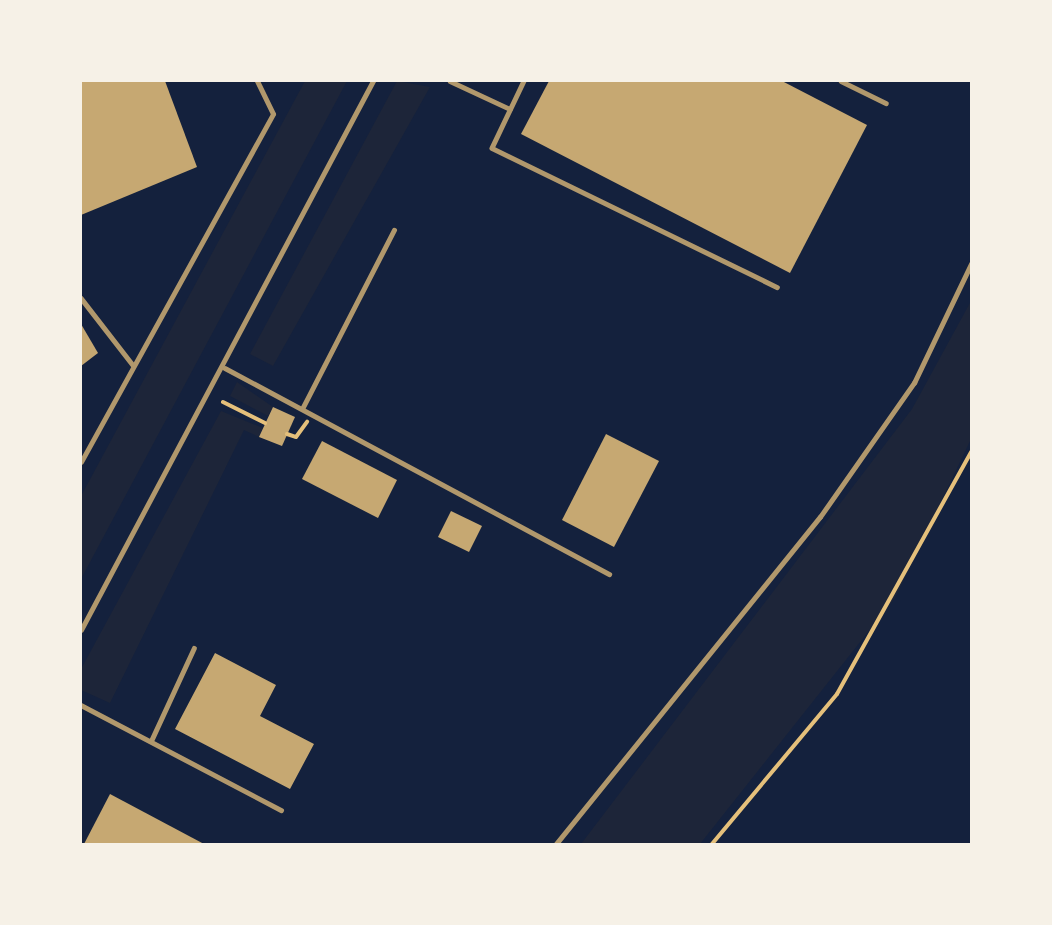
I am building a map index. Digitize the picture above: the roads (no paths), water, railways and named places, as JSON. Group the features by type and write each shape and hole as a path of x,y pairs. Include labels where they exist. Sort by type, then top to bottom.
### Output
{"lane":[{"path":"81,462 273,114 257,81"},
{"path":"81,630 225,368 373,81"},
{"path":"450,81 510,109"},
{"path":"525,81 492,148 777,287"},
{"path":"841,81 886,103"},
{"path":"302,409 394,230"},
{"path":"556,844 820,517 914,383 971,264"},
{"path":"81,298 133,366"},
{"path":"225,368 609,573"},
{"path":"151,741 194,648"},
{"path":"81,705 281,810"}]}
